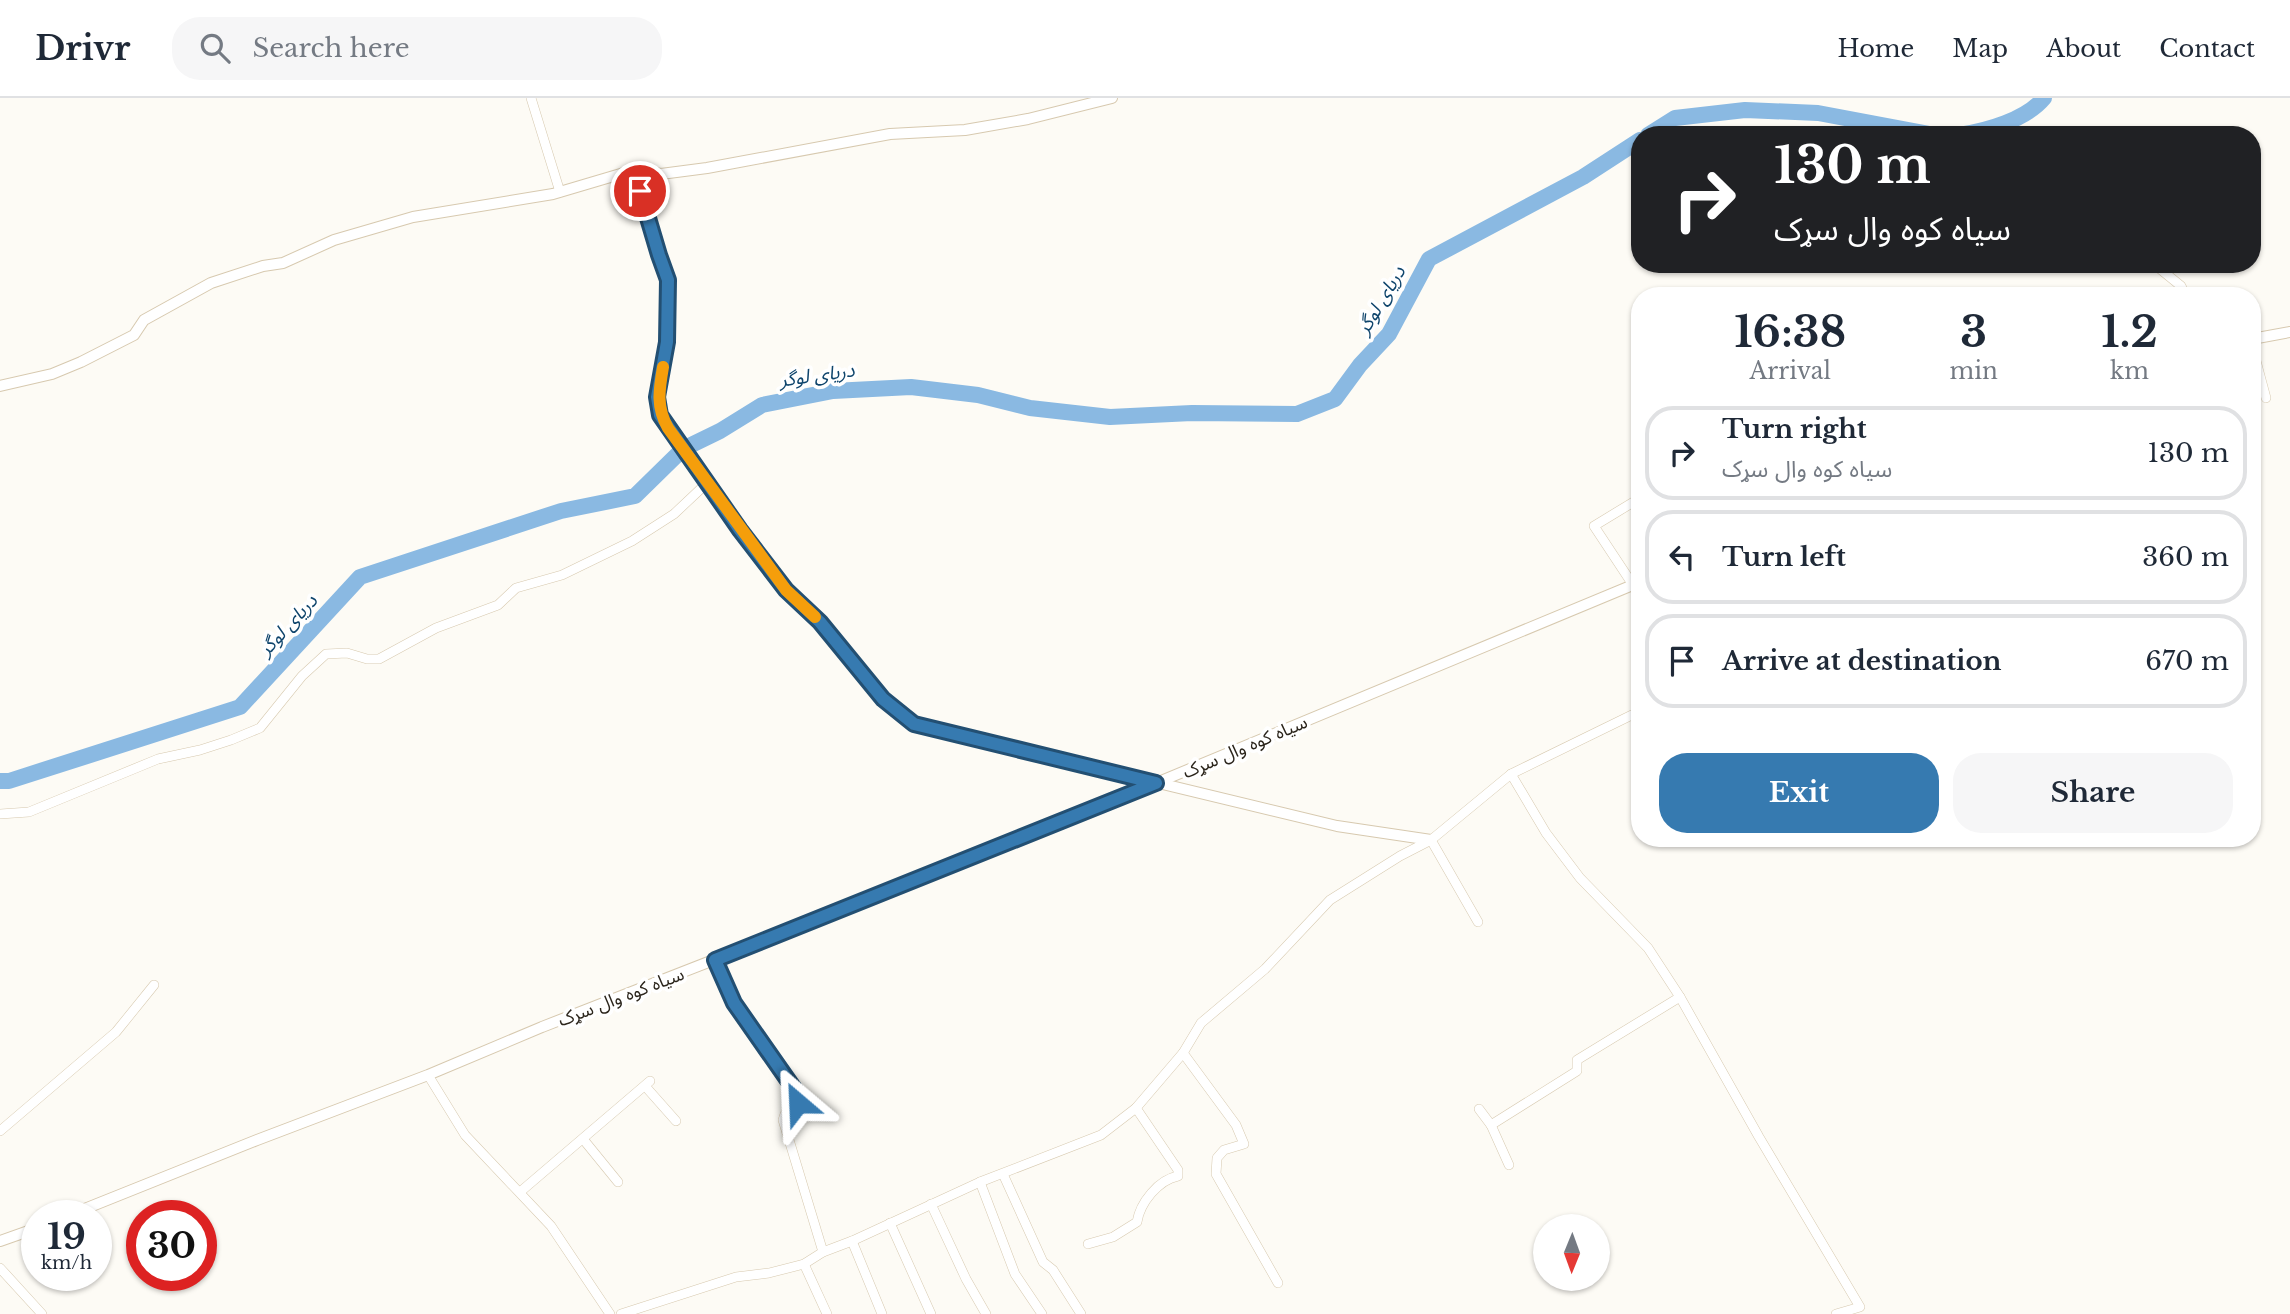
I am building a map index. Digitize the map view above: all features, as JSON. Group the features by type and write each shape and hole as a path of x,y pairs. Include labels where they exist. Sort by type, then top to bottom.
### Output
{"street":[{"path":"531,98 560,191"},
{"path":"0,386 68,368 134,335 144,320 211,284 263,266 283,263 334,240 413,217 560,191 634,170 661,174 890,134 965,130 1028,119 1112,98"},
{"path":"634,170 668,280 667,342 657,397 660,415 740,530 786,590 820,622 883,699 914,724 1337,826 1431,840"},
{"path":"2165,273 2181,287"},
{"path":"2261,337 2290,332"},
{"path":"2261,379 2266,398"},
{"path":"0,814 29,812 158,758 200,750 260,728 302,676 326,654 347,653 367,659 379,659 436,628 498,606 516,588 562,575 632,541 674,514 708,482"},
{"path":"1631,503 1594,526 1631,576"},
{"name":"سیاه کوه وال سړک","path":"107,1200 428,1075 542,1027 1156,783 1631,585"},
{"path":"621,1314 736,1277 769,1273 804,1264 823,1252 980,1182 1101,1135 1136,1108 1183,1053 1201,1023 1265,969 1330,900 1431,840 1511,774 1631,715"},
{"path":"1511,774 1546,833 1580,878 1648,948 1680,997 1860,1307 1836,1314"},
{"path":"1431,840 1478,922"},
{"path":"715,960 734,1003 799,1096 798,1103 785,1114 783,1120 823,1252"},
{"path":"0,1132 116,1032 154,985"},
{"path":"1491,1125 1577,1071 1577,1060 1680,997"},
{"path":"1183,1053 1236,1125 1244,1144 1224,1150 1217,1158 1216,1174 1278,1283"},
{"path":"428,1075 465,1135 551,1226 610,1314"},
{"path":"520,1192 647,1083 676,1121"},
{"path":"1088,1244 1112,1237 1137,1222 1139,1208 1167,1179 1178,1176 1178,1170 1136,1108"},
{"path":"1479,1110 1491,1125 1509,1165"},
{"path":"583,1139 618,1182"},
{"path":"1003,1174 1043,1262 1053,1270 1081,1314"},
{"path":"980,1182 1015,1273 1042,1314"},
{"path":"932,1203 966,1279 986,1314"},
{"path":"890,1223 931,1314"},
{"path":"0,1241 21,1234"},
{"path":"852,1241 882,1314"},
{"path":"804,1264 827,1314"},
{"path":"0,1268 41,1314"}],"waterway":[{"name":"دریای لوگر","path":"1996,126 2027,113 2044,98"},
{"name":"دریای لوگر","path":"1662,126 1675,118 1745,110 1818,113 1887,126"},
{"name":"دریای لوگر","path":"0,781 9,781 240,707 360,577 561,511 635,496 683,449 720,431 762,405 833,391 911,387 978,395 1030,408 1110,417 1192,413 1297,414 1335,399 1360,365 1389,334 1429,259 1583,177 1631,146"}],"slow traffic":[{"path":"663,367 657,397 660,415 740,530 786,590 815,617"}],"route":[{"path":"640,191 668,280 667,342 657,397 660,415 740,530 786,590 820,622 883,699 914,724 1156,783 715,960 734,1003 799,1096 798,1103"}]}
